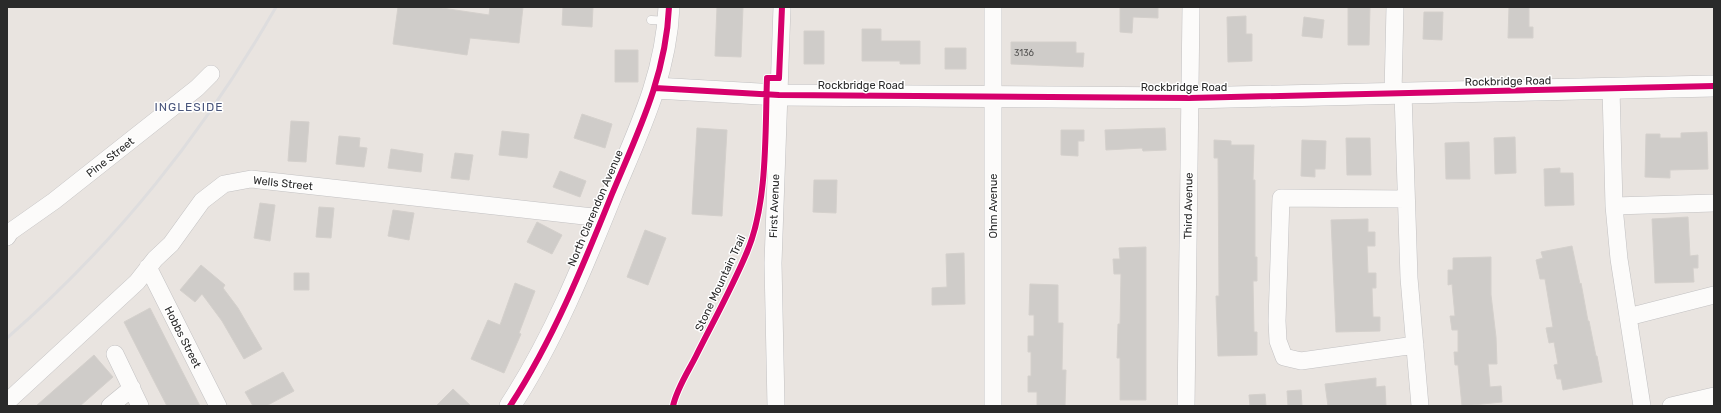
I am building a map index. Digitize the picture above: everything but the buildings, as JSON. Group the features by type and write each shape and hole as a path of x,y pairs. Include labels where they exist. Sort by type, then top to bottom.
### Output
{"street":[{"name":"First Avenue","path":"776,406 773,263 782,7"},
{"name":"Ohm Avenue","path":"993,7 993,406"},
{"name":"Third Avenue","path":"1186,406 1191,7"},
{"path":"1395,7 1398,93 1406,199 1408,278 1420,406"},
{"name":"North Clarendon Avenue","path":"510,406 528,378 549,339 602,218 622,184 655,88 662,60 663,16"},
{"name":"Pine Street","path":"7,237 10,232 54,201 197,88 211,74"},
{"name":"Rockbridge Road","path":"655,88 687,95 1189,98 1714,86"},
{"path":"1611,88 1614,206 1619,259 1642,406"},
{"name":"Wells Street","path":"7,402 137,282 148,267 171,244 202,201 224,184 251,179 602,218"},
{"path":"1406,199 1280,198 1277,321 1278,341 1284,357 1301,361 1415,345"},
{"path":"1614,206 1714,203"},
{"name":"Hobbs Street","path":"148,267 218,406"},
{"path":"1628,317 1714,295"},
{"path":"115,354 140,406"},
{"path":"110,406 132,388"},
{"path":"1671,406 1714,396"}],"railway":[{"path":"7,338 85,264 121,225 155,184 219,99 276,7"}],"cycle path":[{"path":"510,406 526,381 554,329 641,126 657,80 667,32 669,7"},
{"name":"Stone Mountain Trail","path":"673,406 680,386 735,279 754,233 759,212 764,166 767,78 779,78 782,7"},
{"path":"655,88 779,95 1189,98 1714,86"}],"district":[{"name":"INGLESIDE","path":"189,107"}]}
